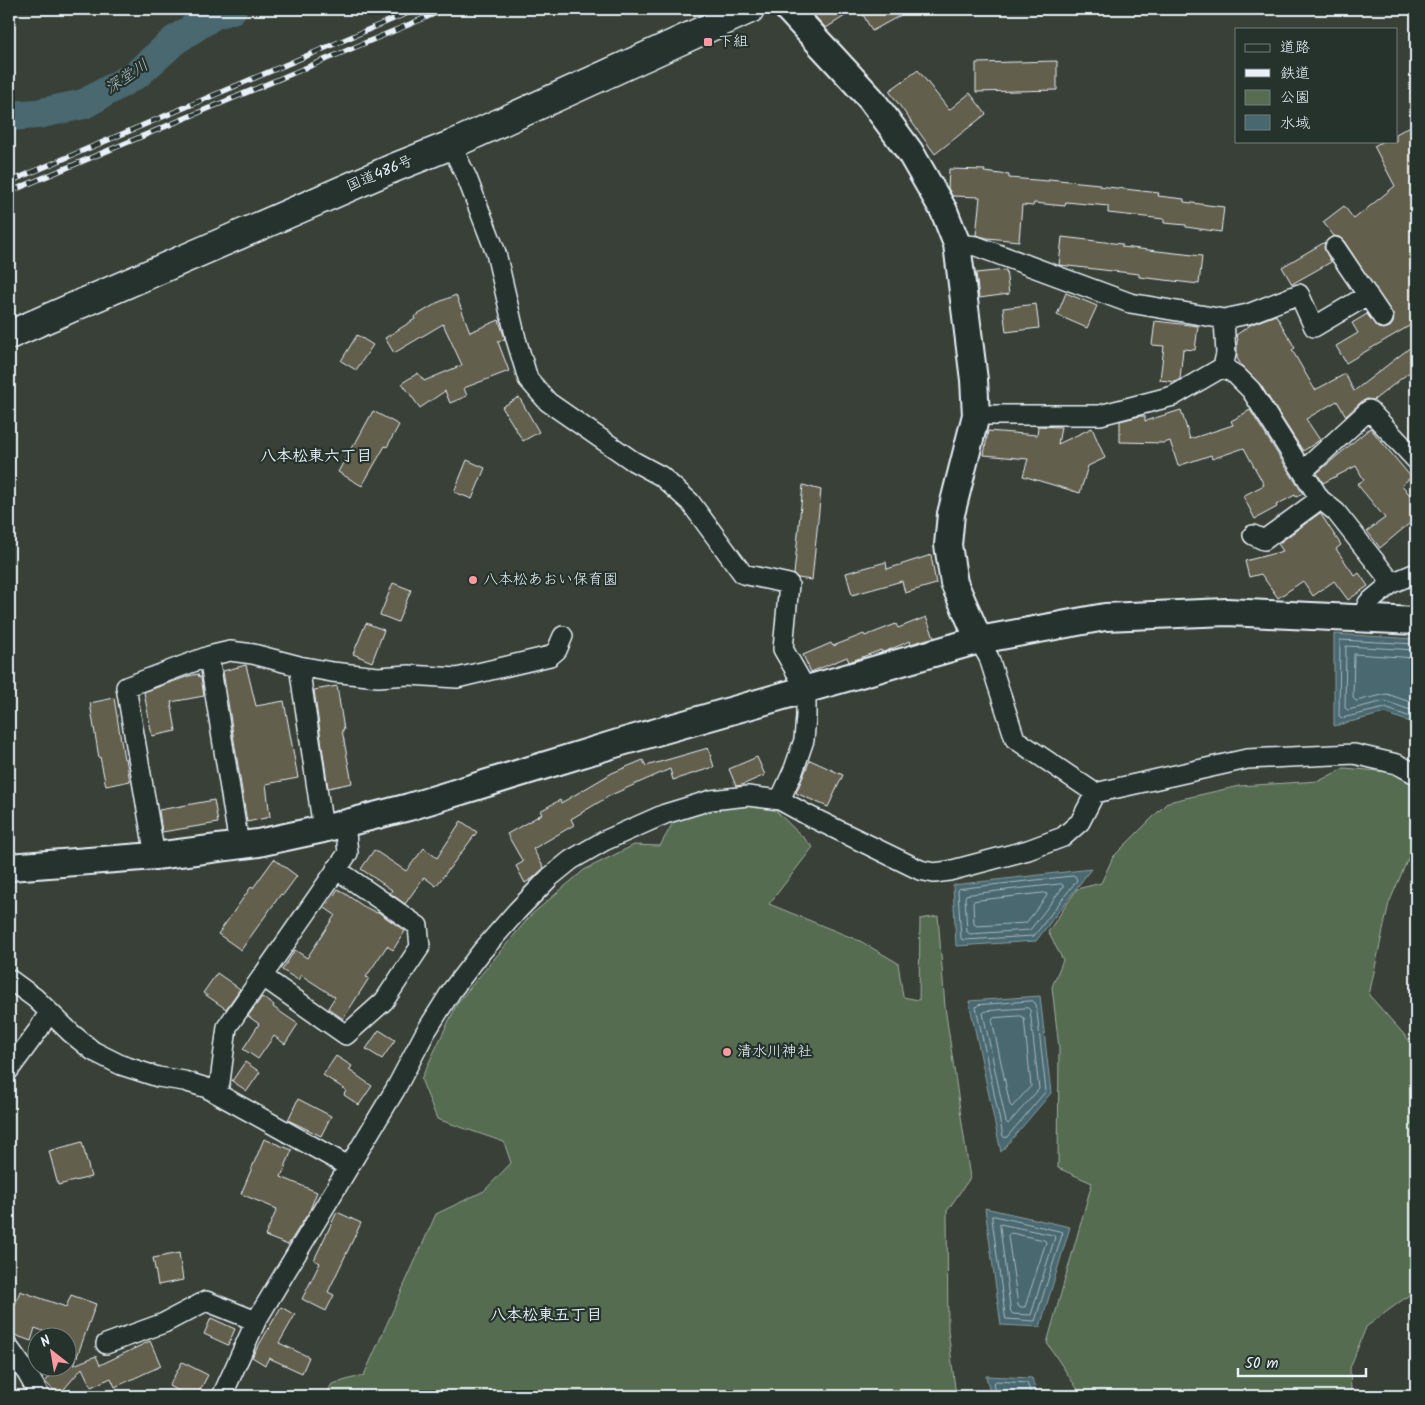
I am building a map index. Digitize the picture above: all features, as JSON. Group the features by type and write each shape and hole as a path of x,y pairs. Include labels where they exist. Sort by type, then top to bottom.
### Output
{"highway":[{"name":"国道486号","path":"9,334 391,169 451,145 750,9"}],"street":[{"path":"788,9 871,100 910,152 944,210 957,244 974,380 976,415 951,514 948,545 954,583 989,658 1015,739 1095,793 1247,759 1354,754 1397,764 1416,774"},
{"path":"451,145 467,178 496,253 516,339 528,379 548,402 633,461 661,476 690,502 743,574 789,584 783,649 806,688 806,716 804,740 780,800"},
{"path":"957,244 976,246 1130,303 1224,318 1248,314 1299,294 1314,327 1368,296"},
{"path":"1335,247 1383,318"},
{"path":"976,415 1100,415 1173,396 1223,367 1226,354 1224,318"},
{"path":"1223,367 1236,375 1251,390 1320,499 1336,512 1392,583"},
{"path":"1303,471 1369,410 1416,460"},
{"path":"1253,535 1264,540 1320,499"},
{"path":"1362,618 1368,604 1392,583 1416,573"},
{"path":"9,867 155,856 258,843 334,826 409,807 618,743 979,640 1104,617 1227,612 1416,621"},
{"path":"155,856 126,687 209,656 230,651 253,654 332,672 378,677 408,675 457,678 550,656 557,650 563,636"},
{"path":"209,656 239,845"},
{"path":"215,1092 220,1082 227,1027 348,853 334,826 299,666"},
{"path":"222,1396 256,1320 395,1090 425,1033 452,990 482,951 517,911 557,871 571,860 604,840 665,814 711,800 748,796 780,800 808,816 920,870 934,873 949,871 1028,850 1062,837 1080,822 1095,793"},
{"path":"262,976 346,1034 384,1001 420,947 418,926 336,869"},
{"path":"9,979 35,998 71,1033 93,1050 121,1065 158,1077 184,1081 207,1088 348,1166"},
{"path":"9,1070 49,1012"},
{"path":"106,1344 164,1323 206,1300 256,1320"},
{"path":"9,1348 27,1373 40,1396"}],"green space":[{"path":"1344,768 1391,772 1416,787 1416,840 1389,903 1369,995 1416,1048 1416,1290 1366,1327 1350,1368 1351,1391 1360,1396 1074,1396 1078,1390 1047,1343 1092,1183 1058,1168 1059,1048 1052,987 1063,960 1048,932 1077,889 1101,883 1113,857 1168,802 1239,786 1319,781"},
{"path":"768,803 813,847 769,904 860,941 898,963 903,997 919,1000 920,919 938,916 945,1007 970,1178 947,1211 948,1330 956,1396 325,1396 332,1384 364,1375 436,1214 484,1191 511,1163 504,1142 437,1119 421,1079 458,1002 531,915 584,870 634,845 660,846 676,817 714,805"}],"water":[{"path":"1334,634 1416,639 1416,724 1385,713 1334,726"},
{"path":"1091,869 1036,941 956,946 953,885"},
{"path":"1040,996 1051,1093 1001,1152 969,1001"},
{"path":"985,1208 1070,1227 1040,1327 1001,1325"},
{"path":"986,1376 1032,1378 1037,1396 991,1396"}],"building":[{"path":"808,9 856,9 826,28"},
{"path":"860,9 912,9 872,31"},
{"path":"1057,61 1057,90 976,92 976,63"},
{"path":"918,70 949,110 970,93 986,114 935,154 889,91"},
{"path":"1416,123 1416,322 1346,363 1336,346 1358,333 1352,323 1367,314 1378,328 1384,329 1390,327 1394,317 1344,241 1334,236 1323,222 1344,206 1354,219 1395,186 1374,146 1381,142 1398,142 1398,133"},
{"path":"949,169 985,170 984,172 1009,175 1009,178 1049,181 1049,179 1099,184 1099,186 1159,193 1158,196 1184,199 1184,202 1224,207 1221,232 1164,223 1164,219 1108,213 1108,206 1066,202 1065,206 1034,203 1033,206 1022,205 1019,241 987,238 976,235 980,197 952,196 948,188"},
{"path":"1062,237 1122,244 1122,247 1202,256 1199,284 1139,277 1139,274 1059,265"},
{"path":"1325,242 1324,248 1331,262 1292,284 1282,267"},
{"path":"1006,270 1009,294 979,298 976,273"},
{"path":"1066,293 1097,306 1087,328 1057,315"},
{"path":"456,295 470,332 499,320 505,339 498,342 509,371 464,388 467,396 450,403 445,391 420,408 402,383 418,373 424,381 462,365 443,324 394,353 385,338 415,319 414,317 439,302"},
{"path":"1036,304 1039,328 1006,332 1003,308"},
{"path":"1276,315 1295,348 1292,350 1315,390 1345,374 1354,391 1416,343 1416,367 1374,400 1367,399 1361,402 1346,416 1337,401 1306,419 1320,440 1303,451 1260,384 1241,365 1237,358 1238,340 1236,335 1252,324"},
{"path":"1155,321 1198,326 1195,350 1183,349 1180,379 1175,382 1160,380 1164,346 1152,345"},
{"path":"357,335 373,345 356,370 341,361"},
{"path":"519,397 539,432 523,441 502,407"},
{"path":"1181,410 1190,439 1233,425 1231,421 1250,410 1303,494 1296,497 1295,495 1255,519 1243,496 1264,485 1244,448 1212,459 1211,455 1178,466 1170,441 1164,443 1120,442 1120,421 1145,416 1145,421"},
{"path":"373,411 399,425 362,486 338,472"},
{"path":"1038,426 1061,427 1058,444 1092,428 1105,458 1088,466 1080,493 1023,476 1028,459 984,455 988,431 1037,435"},
{"path":"1370,428 1411,477 1402,485 1416,503 1416,518 1380,548 1367,531 1385,518 1357,484 1364,480 1356,466 1323,483 1317,473"},
{"path":"467,460 485,468 472,499 454,492"},
{"path":"803,485 821,490 812,580 798,578 794,574"},
{"path":"1320,513 1341,545 1336,549 1355,576 1359,573 1368,586 1348,600 1334,581 1313,596 1303,581 1278,598 1261,574 1249,577 1245,561 1283,551 1278,544"},
{"path":"931,555 936,584 905,593 902,581 852,595 846,573 886,562 887,569"},
{"path":"393,583 411,590 398,622 380,615"},
{"path":"926,617 934,637 911,644 910,641 884,652 881,650 849,662 847,657 811,672 803,655 831,643 833,646 896,624 898,628"},
{"path":"366,623 384,630 372,662 353,654"},
{"path":"246,665 256,706 284,701 298,778 266,784 270,817 247,822 223,671"},
{"path":"198,674 201,677 204,696 171,702 176,731 152,736 144,692"},
{"path":"337,686 344,730 342,730 352,783 328,788 314,690"},
{"path":"114,698 124,759 126,759 130,781 106,786 99,758 90,703"},
{"path":"708,748 714,767 673,780 670,769 611,795 571,819 574,825 533,849 544,868 525,883 516,866 523,862 507,834 542,814 540,811 560,800 561,803 612,773 643,760 646,766"},
{"path":"757,757 765,775 736,786 729,769"},
{"path":"810,760 843,775 828,807 796,793"},
{"path":"214,800 218,823 162,832 159,810"},
{"path":"461,821 477,832 436,886 424,877 405,904 390,893 392,890 361,869 374,850 406,871 424,848 437,858"},
{"path":"274,859 297,876 283,895 281,894 241,950 218,934 251,887 253,888"},
{"path":"338,889 363,906 378,912 405,931 393,950 387,946 366,977 369,978 343,1019 328,1008 335,997 301,975 298,980 282,970 295,950 307,958 335,915 325,908"},
{"path":"217,973 240,989 226,1009 203,993"},
{"path":"262,997 298,1024 285,1044 274,1036 258,1059 243,1049 259,1024 248,1016"},
{"path":"379,1030 395,1040 382,1059 366,1049"},
{"path":"336,1056 352,1066 349,1070 372,1086 359,1105 344,1095 346,1090 323,1075"},
{"path":"245,1062 260,1072 247,1091 232,1081"},
{"path":"298,1099 331,1116 321,1136 288,1120"},
{"path":"264,1139 292,1150 281,1177 317,1192 309,1212 288,1245 265,1236 277,1209 241,1194"},
{"path":"82,1142 91,1177 58,1185 49,1151"},
{"path":"337,1212 361,1223 328,1292 334,1295 326,1311 302,1299 320,1263 314,1260"},
{"path":"179,1253 183,1280 158,1285 153,1258"},
{"path":"20,1291 66,1307 71,1295 96,1304 78,1354 78,1328 28,1328 28,1340 9,1333 9,1322"},
{"path":"281,1307 295,1315 279,1343 309,1357 302,1373 269,1358 265,1365 252,1357"},
{"path":"211,1318 235,1329 228,1345 204,1334"},
{"path":"150,1341 161,1366 115,1387 111,1378 91,1387 82,1368 78,1373 78,1363 96,1356 100,1365"},
{"path":"182,1362 208,1375 197,1396 188,1396 169,1386"},
{"path":"48,1378 73,1378 59,1395 45,1382"}],"waterway":[{"name":"深堂川","path":"9,116 37,114 84,104 137,74 175,40 215,14 232,9"}],"railway":[{"path":"9,182 417,9"},
{"path":"9,192 446,9"}],"place":[{"name":"下組","path":"708,42"},
{"name":"八本松あおい保育園","path":"473,580"},
{"name":"清水川神社","path":"727,1052"}],"district":[{"name":"八本松東六丁目","path":"316,456"},
{"name":"八本松東五丁目","path":"546,1315"}]}
